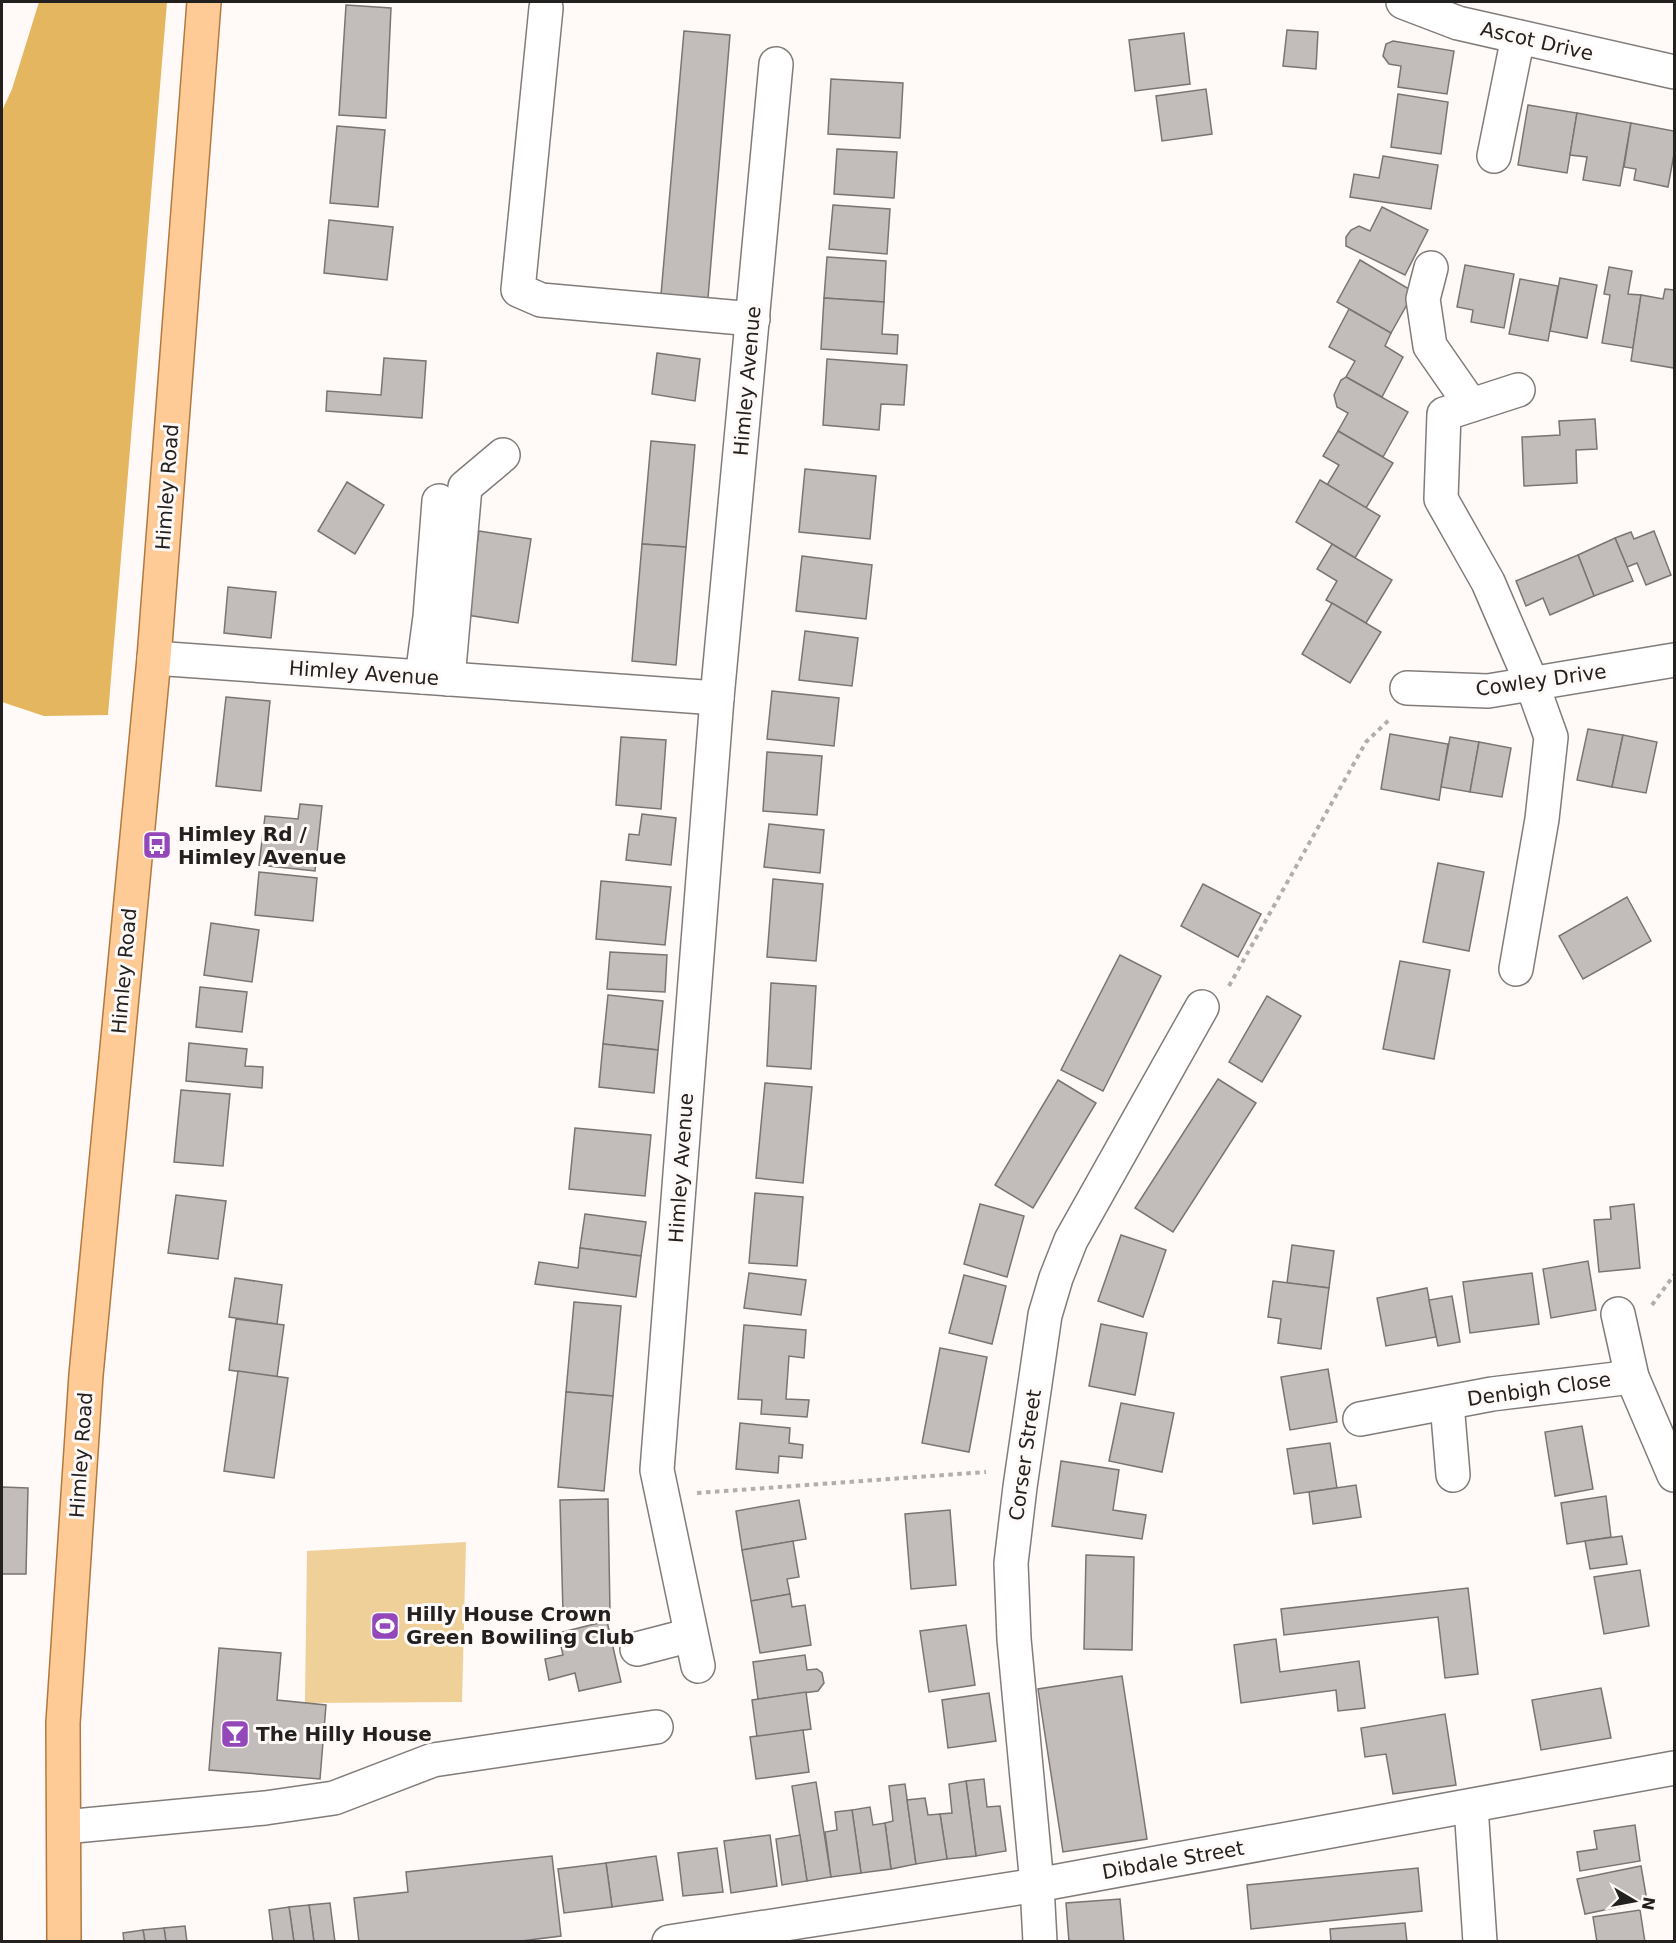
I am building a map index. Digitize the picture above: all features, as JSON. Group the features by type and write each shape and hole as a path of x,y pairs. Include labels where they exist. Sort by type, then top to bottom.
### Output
{"main road":[{"name":"Himley Road","path":"64,1941 63,1723 86,1375 154,658 204,2"}],"street":[{"name":"Ascot Drive","path":"1403,2 1460,12 1518,37 1674,72"},
{"path":"546,8 518,290 541,300 753,319"},
{"path":"1494,156 1518,37"},
{"name":"Himley Avenue","path":"698,1666 657,1470 717,698 776,64"},
{"path":"1431,268 1423,299 1431,346 1472,405"},
{"path":"1516,969 1542,819 1551,736 1532,684 1488,582 1441,499 1444,414 1518,390"},
{"path":"435,678 465,487 503,455"},
{"path":"435,678 430,617 439,501"},
{"name":"Himley Avenue","path":"154,658 717,698"},
{"name":"Cowley Drive","path":"1414,688 1488,691 1674,660"},
{"name":"Corser Street","path":"1040,1941 1037,1885 1014,1639 1011,1563 1045,1315 1071,1240 1202,1007"},
{"name":"Denbigh Close","path":"1618,1314 1632,1377 1674,1475"},
{"name":"Denbigh Close","path":"1360,1419 1492,1394 1632,1377"},
{"name":"Denbigh Close","path":"1447,1402 1453,1475"},
{"path":"637,1649 691,1635"},
{"path":"64,1827 265,1808 334,1798 433,1760 656,1727"},
{"name":"Dibdale Street","path":"669,1941 1037,1885 1674,1768"},
{"path":"1471,1806 1480,1941"}],"path":[{"path":"1202,1007 1232,984 1366,742 1414,688"},
{"path":"662,1496 1022,1470"}],"shaded area":[{"path":"39,2 167,2 108,715 44,716 2,702 2,111 12,89"},
{"name":"Hilly House Crown Green Bowiling Club","path":"466,1542 462,1702 305,1703 307,1551"}],"building":[{"path":"346,5 391,8 386,118 339,115"},
{"path":"1287,30 1318,32 1316,69 1283,66"},
{"path":"684,31 730,35 707,310 660,306"},
{"path":"1184,33 1190,84 1135,91 1129,40"},
{"path":"1393,41 1454,51 1447,94 1398,87 1401,66 1389,64 1383,56 1386,44"},
{"path":"831,79 903,83 900,138 828,134"},
{"path":"1206,89 1212,134 1162,141 1156,96"},
{"path":"1398,94 1448,102 1441,154 1391,147"},
{"path":"1528,105 1577,113 1567,173 1518,165"},
{"path":"1577,113 1631,123 1620,186 1583,180 1587,157 1570,155"},
{"path":"1631,123 1674,131 1674,154 1668,187 1634,180 1636,169 1624,167"},
{"path":"337,126 385,130 378,207 330,203"},
{"path":"837,149 897,152 894,198 834,194"},
{"path":"1383,156 1438,165 1431,209 1350,197 1354,174 1379,178"},
{"path":"833,205 890,209 887,254 829,249"},
{"path":"1382,207 1428,230 1405,275 1346,246 1346,237 1351,230 1359,226 1370,231"},
{"path":"329,220 393,227 387,280 324,273"},
{"path":"827,257 886,261 884,302 824,298"},
{"path":"1360,260 1414,292 1391,333 1337,302"},
{"path":"1465,265 1514,274 1504,328 1471,322 1473,310 1457,307"},
{"path":"1609,267 1632,271 1628,294 1641,295 1633,348 1602,343 1610,295 1604,294"},
{"path":"1560,278 1597,285 1587,338 1550,331"},
{"path":"1520,279 1558,286 1548,341 1509,334"},
{"path":"1665,289 1674,290 1674,368 1631,361 1641,295 1663,299"},
{"path":"824,298 884,302 882,334 898,335 897,354 821,349"},
{"path":"1349,309 1391,333 1385,346 1403,357 1382,397 1346,377 1355,361 1329,347"},
{"path":"657,353 700,359 695,401 652,394"},
{"path":"384,358 426,361 422,418 326,411 327,391 381,395"},
{"path":"827,359 907,365 904,405 881,404 879,430 823,425"},
{"path":"1346,377 1408,412 1383,457 1338,431 1348,413 1337,407 1334,395 1341,380"},
{"path":"1595,419 1597,449 1576,450 1577,483 1524,486 1522,437 1560,435 1559,421"},
{"path":"1338,431 1393,463 1366,508 1327,485 1339,465 1323,456"},
{"path":"651,441 695,445 686,547 642,544"},
{"path":"805,469 876,476 870,539 799,532"},
{"path":"1320,480 1380,516 1355,558 1296,522"},
{"path":"347,482 384,505 355,554 318,531"},
{"path":"479,531 531,539 518,623 467,615"},
{"path":"1654,531 1671,575 1646,585 1637,563 1627,567 1615,538 1631,532 1634,539"},
{"path":"1615,538 1633,581 1594,596 1578,555"},
{"path":"642,544 686,547 676,665 632,661"},
{"path":"1332,544 1392,580 1366,623 1326,600 1337,581 1317,569"},
{"path":"1578,555 1594,596 1550,615 1543,598 1526,606 1516,581"},
{"path":"802,556 872,565 866,619 796,611"},
{"path":"228,587 276,592 271,638 224,633"},
{"path":"1332,603 1381,632 1350,683 1302,654"},
{"path":"805,631 858,638 852,686 799,680"},
{"path":"772,691 839,698 834,746 767,739"},
{"path":"226,697 270,701 261,791 216,786"},
{"path":"1588,729 1623,735 1612,787 1577,780"},
{"path":"1390,734 1448,744 1439,800 1381,789"},
{"path":"1623,735 1657,742 1646,793 1612,787"},
{"path":"621,737 666,740 661,809 616,805"},
{"path":"1450,737 1479,742 1470,792 1441,787"},
{"path":"1479,742 1511,748 1502,797 1470,792"},
{"path":"767,752 822,756 817,815 763,811"},
{"path":"300,804 322,806 315,871 259,865 265,816 298,819"},
{"path":"642,814 676,818 671,865 626,860 629,834 639,835"},
{"path":"769,824 824,830 820,873 764,867"},
{"path":"1438,863 1484,872 1469,951 1423,942"},
{"path":"259,872 317,878 313,921 255,915"},
{"path":"773,879 823,884 816,961 767,957"},
{"path":"601,881 671,887 665,945 596,939"},
{"path":"1203,884 1261,914 1238,957 1181,926"},
{"path":"1627,897 1651,941 1583,979 1559,936"},
{"path":"211,923 259,930 252,982 204,975"},
{"path":"610,952 667,955 665,992 607,989"},
{"path":"1120,955 1161,976 1103,1091 1061,1070"},
{"path":"1400,961 1450,970 1434,1059 1383,1049"},
{"path":"771,983 816,986 811,1069 767,1066"},
{"path":"200,987 247,992 242,1032 196,1027"},
{"path":"608,995 663,1001 658,1050 603,1044"},
{"path":"1267,996 1301,1016 1262,1082 1229,1062"},
{"path":"189,1043 247,1049 245,1066 263,1067 262,1088 186,1081"},
{"path":"603,1044 658,1050 654,1093 599,1087"},
{"path":"1218,1079 1256,1103 1173,1232 1135,1208"},
{"path":"1058,1080 1096,1103 1033,1208 995,1185"},
{"path":"765,1083 812,1087 803,1183 756,1178"},
{"path":"181,1090 230,1094 223,1166 174,1162"},
{"path":"575,1128 651,1135 645,1196 569,1189"},
{"path":"755,1193 803,1197 797,1266 749,1263"},
{"path":"176,1195 226,1201 218,1259 168,1253"},
{"path":"980,1204 1024,1216 1007,1277 964,1264"},
{"path":"1634,1204 1640,1268 1599,1272 1594,1220 1611,1219 1610,1207"},
{"path":"585,1214 646,1222 641,1256 580,1248"},
{"path":"1121,1235 1166,1250 1143,1317 1098,1301"},
{"path":"1292,1245 1334,1251 1329,1288 1287,1283"},
{"path":"580,1248 641,1256 636,1297 535,1284 539,1262 578,1268"},
{"path":"1588,1261 1596,1310 1551,1318 1543,1269"},
{"path":"749,1273 806,1280 801,1315 744,1308"},
{"path":"1532,1273 1539,1324 1470,1333 1463,1282"},
{"path":"964,1275 1006,1286 992,1344 949,1333"},
{"path":"235,1278 282,1285 277,1324 229,1317"},
{"path":"1273,1281 1329,1288 1321,1349 1278,1343 1281,1319 1268,1317"},
{"path":"1427,1288 1436,1337 1386,1346 1377,1298"},
{"path":"1452,1296 1460,1342 1438,1346 1429,1300"},
{"path":"574,1302 621,1306 613,1396 566,1392"},
{"path":"236,1319 284,1325 277,1377 229,1370"},
{"path":"1101,1324 1147,1333 1135,1395 1089,1386"},
{"path":"744,1325 806,1330 804,1358 789,1356 786,1399 809,1400 807,1417 761,1414 762,1400 738,1399"},
{"path":"940,1348 987,1357 969,1452 922,1443"},
{"path":"1328,1369 1337,1422 1290,1430 1281,1377"},
{"path":"238,1371 288,1378 274,1478 224,1471"},
{"path":"566,1392 613,1396 604,1491 558,1487"},
{"path":"1121,1403 1174,1413 1162,1472 1109,1461"},
{"path":"740,1423 790,1428 789,1443 803,1445 802,1458 779,1456 778,1473 736,1469"},
{"path":"1582,1426 1593,1489 1555,1496 1545,1432"},
{"path":"1330,1443 1337,1488 1294,1494 1287,1449"},
{"path":"1061,1461 1119,1470 1113,1510 1146,1515 1142,1539 1052,1526"},
{"path":"1356,1485 1361,1517 1313,1524 1309,1492"},
{"path":"2,1487 28,1488 26,1574 2,1574"},
{"path":"1606,1496 1611,1537 1567,1544 1561,1503"},
{"path":"608,1499 610,1612 563,1613 560,1500"},
{"path":"799,1500 806,1539 742,1550 736,1511"},
{"path":"950,1510 956,1585 911,1589 905,1514"},
{"path":"1622,1536 1627,1564 1590,1569 1585,1541"},
{"path":"793,1541 799,1577 787,1579 790,1594 751,1601 742,1550"},
{"path":"1086,1555 1134,1557 1132,1650 1084,1649"},
{"path":"1640,1570 1649,1626 1604,1634 1594,1577"},
{"path":"1468,1588 1478,1674 1445,1678 1438,1617 1284,1635 1281,1609"},
{"path":"790,1594 792,1607 805,1605 811,1645 760,1653 751,1601"},
{"path":"607,1621 621,1682 579,1691 575,1673 549,1680 545,1659 563,1655 558,1633"},
{"path":"966,1625 975,1685 929,1692 920,1631"},
{"path":"1276,1639 1280,1672 1359,1661 1365,1708 1338,1711 1336,1690 1241,1703 1234,1645"},
{"path":"219,1648 281,1653 277,1700 326,1705 320,1779 209,1770"},
{"path":"805,1655 807,1670 817,1669 822,1673 824,1683 818,1691 758,1699 753,1662"},
{"path":"1122,1676 1147,1839 1063,1852 1038,1689"},
{"path":"1601,1688 1611,1738 1541,1750 1532,1700"},
{"path":"806,1692 811,1729 757,1737 752,1700"},
{"path":"989,1693 996,1741 948,1748 942,1700"},
{"path":"1445,1714 1456,1785 1393,1794 1386,1754 1365,1757 1361,1728"},
{"path":"803,1730 809,1772 756,1779 750,1737"},
{"path":"984,1779 987,1807 1000,1806 1006,1851 976,1856 966,1781"},
{"path":"966,1781 976,1856 947,1859 940,1814 952,1813 949,1784"},
{"path":"816,1782 831,1877 807,1881 792,1786"},
{"path":"905,1784 916,1864 891,1869 885,1823 893,1821 889,1786"},
{"path":"925,1798 928,1815 940,1814 947,1859 916,1864 907,1800"},
{"path":"870,1807 873,1825 885,1823 891,1869 861,1873 852,1810"},
{"path":"852,1810 861,1873 831,1877 825,1832 837,1830 835,1812"},
{"path":"1635,1825 1640,1861 1580,1871 1577,1852 1597,1849 1594,1831"},
{"path":"770,1835 777,1886 731,1893 724,1841"},
{"path":"800,1835 807,1881 782,1885 776,1839"},
{"path":"717,1848 723,1892 683,1896 678,1853"},
{"path":"552,1856 561,1936 513,1942 359,1942 354,1898 408,1892 406,1872"},
{"path":"656,1856 663,1900 612,1907 606,1863"},
{"path":"606,1863 612,1907 564,1913 558,1869"},
{"path":"1641,1866 1647,1901 1585,1914 1577,1879"},
{"path":"1418,1868 1422,1911 1251,1929 1247,1885"},
{"path":"1120,1899 1124,1942 1069,1942 1066,1903"},
{"path":"330,1903 335,1942 314,1942 309,1905"},
{"path":"309,1905 314,1942 294,1942 289,1907"},
{"path":"289,1907 294,1942 273,1942 269,1910"},
{"path":"1640,1910 1645,1942 1597,1942 1593,1917"},
{"path":"1405,1923 1407,1942 1331,1942 1330,1929"},
{"path":"185,1926 187,1942 166,1942 164,1928"},
{"path":"164,1928 166,1942 145,1942 143,1930"},
{"path":"143,1930 145,1942 124,1942 123,1933"}],"place":[{"name":"Himley Rd / Himley Avenue","path":"157,845"},
{"name":"Hilly House Crown Green Bowiling Club","path":"385,1626"},
{"name":"The Hilly House","path":"235,1734"}]}
